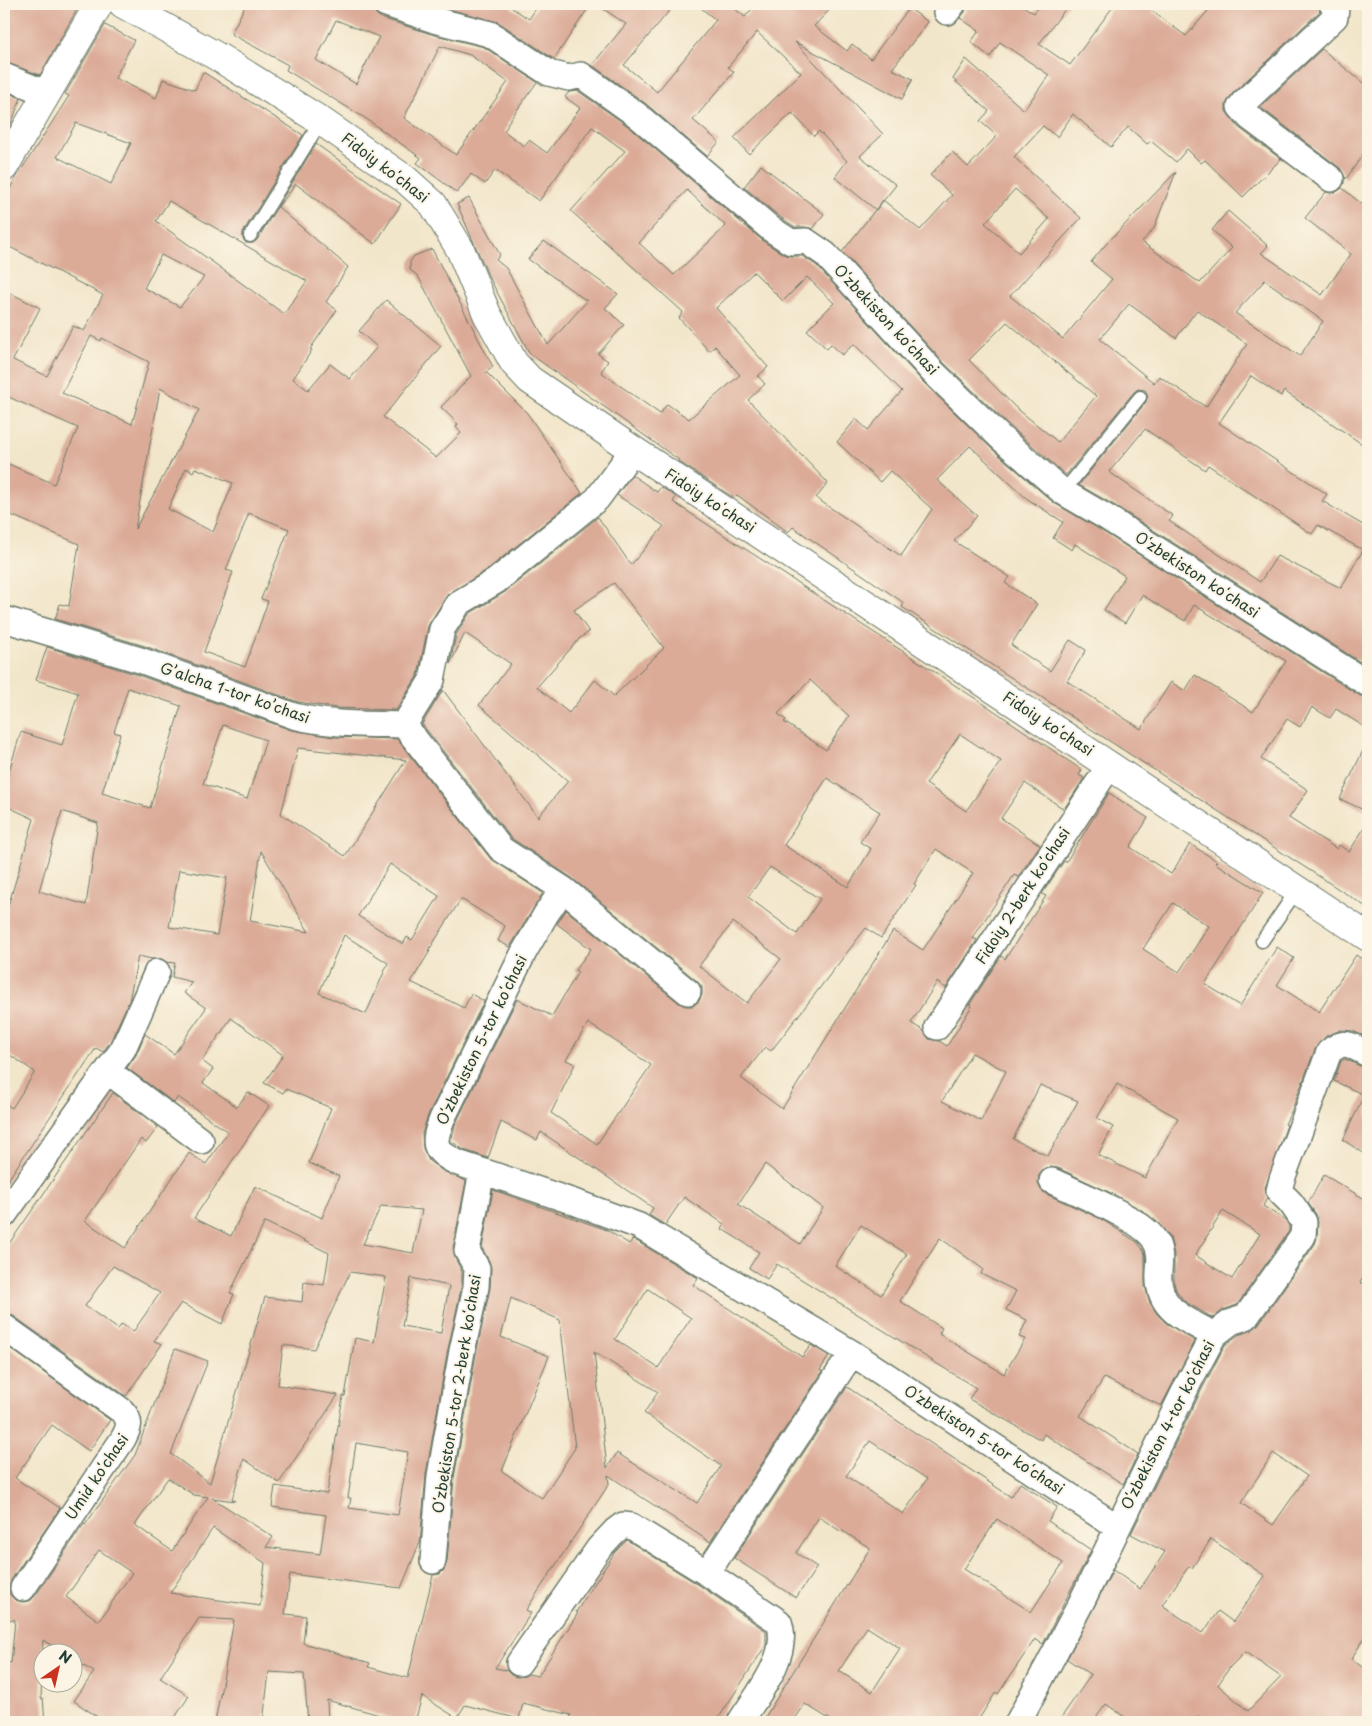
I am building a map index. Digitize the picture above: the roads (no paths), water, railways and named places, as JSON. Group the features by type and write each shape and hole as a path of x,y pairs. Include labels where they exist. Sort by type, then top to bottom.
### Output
{"street":[{"path":"4,167 99,4"},
{"name":"Fidoiy koʻchasi","path":"123,4 218,57 321,121 405,179 433,204 460,249 487,314 514,363 530,380 1368,937"},
{"name":"Oʻzbekiston koʻchasi","path":"386,4 436,12 490,34 549,72 569,78 581,75 637,115 771,229 791,242 806,241 825,254 932,371 1001,438 1063,492 1106,517 1368,684"},
{"path":"1331,179 1249,117 1240,107 1335,17 1336,8 1332,4"},
{"path":"4,76 46,93"},
{"path":"633,450 597,499 496,581 459,603 442,629 432,680 404,724 501,849 563,889 688,992"},
{"name":"Gʼalcha 1-tor koʼchasi","path":"4,619 140,660 294,716 313,721 345,724 404,724"},
{"name":"Fidoiy 2-berk koʻchasi","path":"937,1027 1110,765"},
{"name":"Oʻzbekiston 5-tor koʻchasi","path":"563,889 524,952 442,1119 436,1134 436,1146 442,1155 458,1163 578,1203 639,1226 852,1353 1117,1527"},
{"path":"4,1215 109,1072 123,1049 157,972"},
{"name":"Oʻzbekiston 4-tor koʻchasi","path":"1018,1722 1081,1603 1188,1382 1214,1335 1231,1322 1246,1317 1303,1236 1304,1222 1291,1203 1279,1191 1329,1052 1338,1045 1345,1044 1368,1054"},
{"path":"109,1072 201,1141"},
{"name":"Oʻzbekiston 5-tor 2-berk koʻchasi","path":"433,1561 440,1476 462,1352 476,1287 477,1268 467,1250 482,1171"},
{"path":"1052,1180 1147,1230 1155,1240 1161,1255 1158,1284 1165,1303 1181,1316 1214,1335"},
{"name":"Umid koʻchasi","path":"4,1327 122,1412 127,1416 130,1423 123,1440 22,1588"},
{"path":"707,1572 852,1353"},
{"path":"519,1663 599,1548 622,1526 631,1526 707,1572 779,1622 783,1632 776,1663 740,1722"}],"lane":[{"path":"250,236 321,121"},
{"path":"1063,492 1140,397"},
{"path":"1262,941 1296,890"}]}
